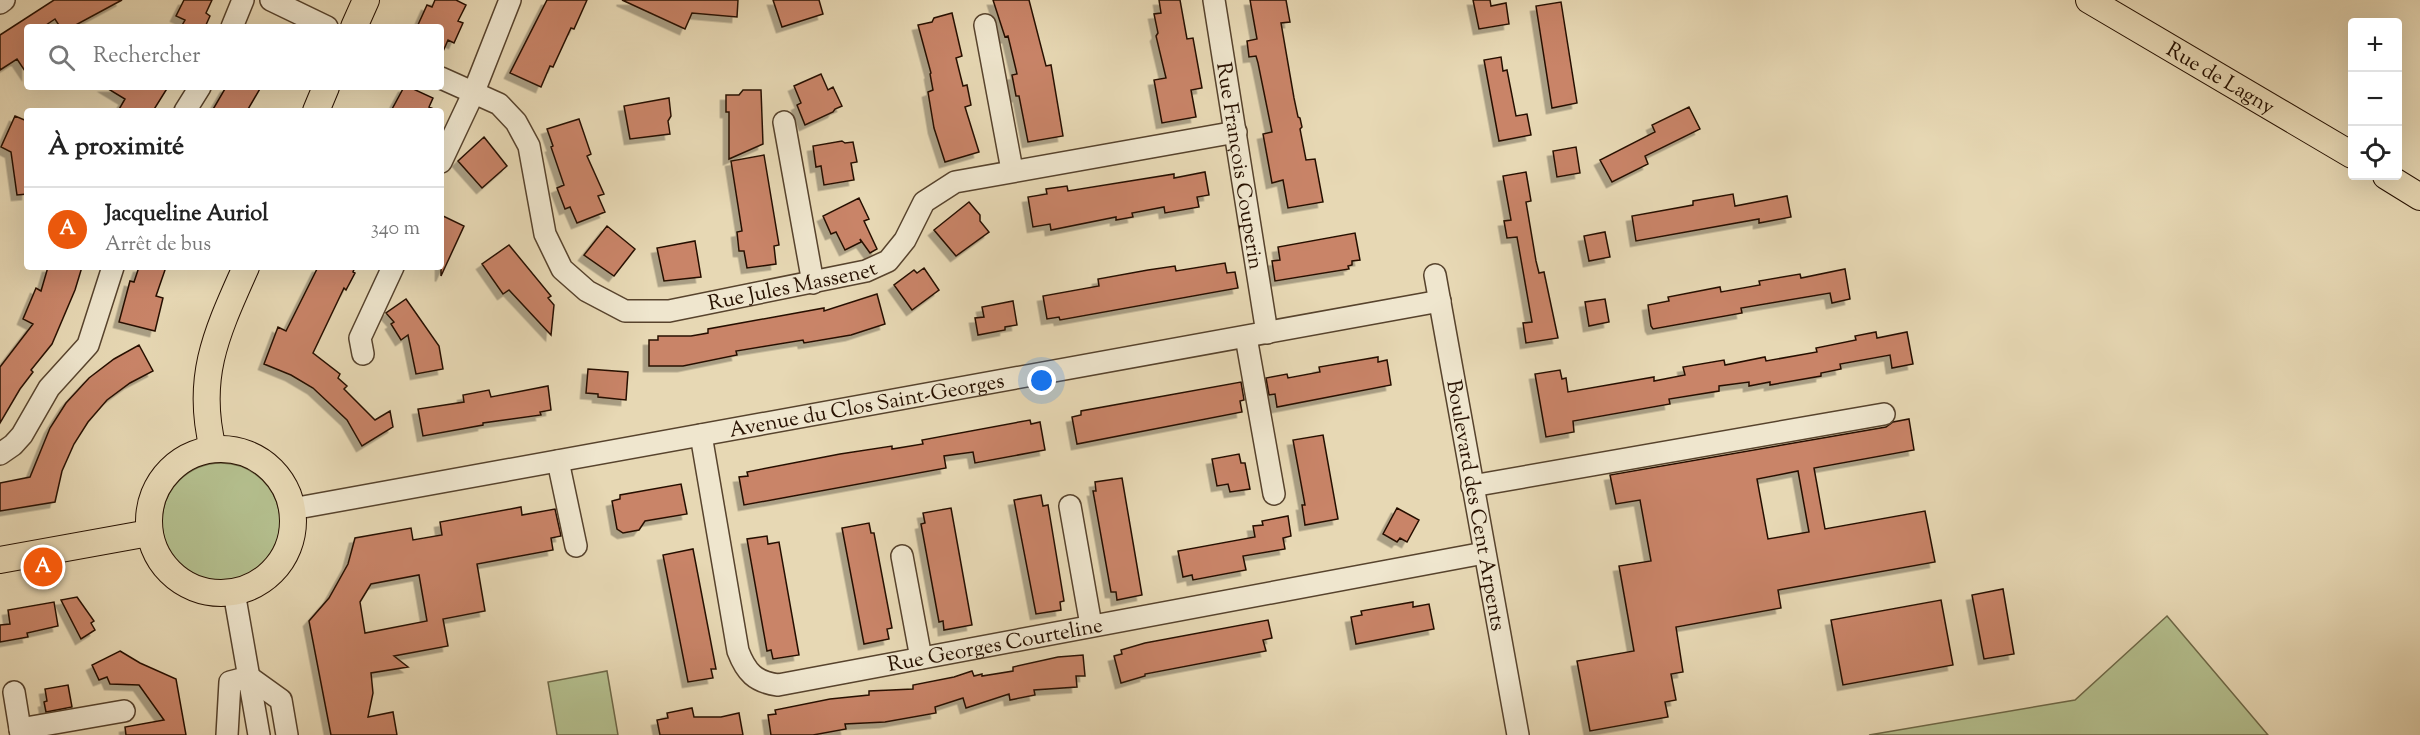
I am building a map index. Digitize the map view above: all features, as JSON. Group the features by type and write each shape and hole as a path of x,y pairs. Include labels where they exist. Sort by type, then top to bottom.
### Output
{"main road":[{"path":"355,24 366,0"},
{"name":"Rue de Lagny","path":"2090,0 2348,153"},
{"path":"317,108 325,90"},
{"path":"2393,180 2420,196"},
{"path":"213,449 206,422 207,375 218,330 245,270"},
{"path":"213,449 234,450 255,458 272,471 285,488 292,509 292,531 286,553 273,571 255,585 234,592 214,593 195,589 178,579 155,551 149,533 149,510 156,488 171,469 190,456 213,449"},
{"path":"0,560 149,533"}],"street":[{"path":"0,3 4,0"},
{"path":"233,24 243,0"},
{"path":"271,0 321,24"},
{"path":"444,155 510,0"},
{"name":"Rue François Couperin","path":"1214,0 1268,333"},
{"path":"985,25 1012,170"},
{"name":"Rue Jules Massenet","path":"444,80 472,94 499,104 516,122 529,146 545,234 562,269 587,291 624,311 669,311 866,271 888,261 905,240 924,202 955,182 1012,170 1236,132"},
{"path":"187,108 198,90"},
{"path":"784,122 813,283"},
{"path":"0,454 22,435 49,388 88,345 112,270"},
{"path":"363,354 360,338 392,270"},
{"name":"Boulevard des Cent Arpents","path":"1435,275 1518,735"},
{"name":"Avenue du Clos Saint-Georges","path":"292,509 1440,302"},
{"path":"1246,337 1274,494"},
{"path":"1472,486 1884,414"},
{"name":"Rue Georges Courteline","path":"701,435 738,651 744,665 754,678 778,685 1484,553"},
{"path":"558,461 576,546"},
{"path":"1070,506 1091,625"},
{"path":"902,556 921,657"},
{"path":"234,592 259,735"},
{"path":"227,735 230,681 249,677 281,700 287,735"},
{"path":"14,692 21,732 123,711"}],"green space":[{"path":"221,463 244,468 263,480 275,499 280,522 275,545 263,564 244,576 221,581 198,576 179,564 167,545 162,522 167,499 179,480 198,468"},
{"path":"2167,616 2268,735 1869,735 2075,700"},
{"path":"607,671 618,735 557,735 548,682"}],"building":[{"path":"54,0 122,0 78,24 58,24 55,19 48,24 24,24 24,70 17,59 0,70 0,35"},
{"path":"184,0 212,0 206,13 210,16 206,24 183,24 185,20 176,16"},
{"path":"435,0 456,0 466,5 458,21 463,23 454,43 448,40 444,49 444,24 418,24 427,5 432,7"},
{"path":"547,0 587,0 574,29 571,28 541,87 510,73"},
{"path":"622,0 738,0 737,17 692,13 685,29"},
{"path":"773,0 819,0 823,14 782,27"},
{"path":"993,0 1029,0 1046,66 1051,65 1063,136 1028,142 1019,96 1016,96 1012,75 1017,74 1008,36 1005,37"},
{"path":"1159,0 1180,0 1187,39 1193,38 1202,88 1191,90 1196,117 1162,123 1154,80 1166,78 1156,36 1158,33 1154,14 1161,13"},
{"path":"1250,0 1286,0 1290,22 1281,23 1294,98 1302,127 1300,129 1306,160 1315,159 1323,202 1288,208 1283,180 1272,183 1263,134 1272,132 1258,63 1256,56 1249,57 1247,41 1257,39"},
{"path":"1473,0 1490,0 1491,6 1506,3 1509,24 1479,29"},
{"path":"1561,2 1577,103 1552,108 1536,6"},
{"path":"952,13 962,56 956,58 963,86 967,85 971,105 965,107 979,152 945,162 934,128 928,92 933,90 931,73 918,25 932,22 934,18"},
{"path":"1501,57 1503,71 1507,70 1516,116 1527,114 1531,135 1499,141 1484,60"},
{"path":"821,74 828,90 833,87 842,106 805,125 797,105 801,103 794,86"},
{"path":"110,90 166,90 155,108 120,108 125,99"},
{"path":"224,90 259,90 249,108 214,108"},
{"path":"402,90 416,90 433,98 429,107 431,108 393,108"},
{"path":"743,90 761,90 763,144 729,159 729,112 726,112 726,95 739,95"},
{"path":"669,98 670,134 630,139 624,106"},
{"path":"1689,107 1700,129 1645,156 1648,164 1612,182 1600,160 1655,132 1652,125"},
{"path":"15,116 24,120 24,194 17,195 11,152 1,147"},
{"path":"579,119 591,154 587,156 604,194 598,196 605,212 577,223 570,207 565,209 557,188 564,185 547,129"},
{"path":"484,137 507,166 482,188 458,161"},
{"path":"842,141 853,142 857,162 851,163 854,180 824,185 821,166 816,167 813,146"},
{"path":"1576,147 1580,173 1557,177 1553,151"},
{"path":"764,155 779,245 774,246 776,264 747,268 744,251 739,251 737,232 742,231 731,161"},
{"path":"1205,172 1209,195 1197,197 1199,207 1165,213 1164,207 1132,213 1133,217 1116,220 1116,217 1051,230 1050,224 1033,227 1028,197 1047,194 1046,189 1067,186 1068,191 1174,174 1174,178"},
{"path":"1526,172 1531,201 1526,202 1536,261 1539,273 1544,272 1558,338 1526,343 1523,323 1532,322 1517,237 1507,238 1504,221 1511,220 1503,176"},
{"path":"1733,194 1735,206 1787,196 1791,217 1759,223 1759,219 1636,241 1632,216 1693,205 1693,201"},
{"path":"859,198 869,219 864,221 877,249 870,253 860,239 861,242 845,250 836,232 831,234 823,216"},
{"path":"969,202 980,215 980,221 989,232 956,256 934,230"},
{"path":"444,216 464,226 444,269"},
{"path":"607,226 635,249 614,276 584,255"},
{"path":"1605,232 1610,257 1589,261 1584,236"},
{"path":"1355,233 1360,260 1352,261 1352,265 1348,266 1349,269 1275,281 1272,261 1280,260 1278,247"},
{"path":"695,241 701,277 664,281 657,248"},
{"path":"509,245 551,296 548,298 554,305 551,335 509,290 503,294 482,264"},
{"path":"1225,263 1227,273 1235,272 1238,288 1060,320 1059,317 1047,319 1043,296 1099,286 1098,279 1175,266 1176,271"},
{"path":"924,268 939,290 912,310 894,285 914,270 917,273"},
{"path":"1845,269 1850,299 1832,303 1830,293 1741,308 1742,313 1653,329 1651,326 1648,305 1669,301 1668,297 1720,287 1721,292 1760,285 1759,281 1800,274 1801,278"},
{"path":"47,270 81,270 52,344 31,370 33,372 0,423 0,367 33,324 23,319 36,288 41,291"},
{"path":"138,270 165,270 156,296 163,298 155,331 119,322 130,281 134,282"},
{"path":"316,270 354,270 355,273 346,290 344,288 313,353 340,374 338,378 347,386 344,389 375,420 390,411 393,427 362,446 347,420 313,388 291,375 264,364 278,327 286,331"},
{"path":"877,294 885,324 851,335 736,351 737,355 683,366 649,366 649,340 658,340 658,336 691,336 708,333 708,329 824,308 824,311"},
{"path":"406,299 439,346 443,369 416,374 408,335 401,340 391,324 394,322 386,313"},
{"path":"1605,299 1609,322 1589,326 1585,302"},
{"path":"1013,301 1017,325 1005,327 1005,330 978,335 975,318 984,317 982,307"},
{"path":"1876,332 1877,338 1907,332 1913,364 1892,368 1890,355 1840,364 1841,369 1821,373 1821,376 1770,385 1770,382 1749,386 1749,382 1719,386 1719,391 1669,399 1670,404 1573,421 1574,432 1546,437 1535,374 1560,370 1562,379 1566,378 1568,392 1654,377 1654,381 1685,375 1683,367 1724,360 1725,365 1765,357 1766,361 1817,352 1816,348 1856,340 1855,336"},
{"path":"139,345 153,371 130,383 107,400 88,422 74,444 62,471 55,502 0,511 0,483 30,477 50,428 66,403 89,378 114,359"},
{"path":"1378,357 1378,362 1387,360 1391,385 1277,407 1275,394 1269,395 1266,378 1287,374 1288,378 1320,372 1319,367"},
{"path":"588,369 628,372 626,400 598,397 598,394 586,393"},
{"path":"1241,382 1244,400 1240,401 1242,412 1077,444 1072,417 1081,415 1081,411"},
{"path":"548,386 551,410 540,412 541,415 483,423 483,425 423,436 418,409 464,402 463,395 489,390 491,397"},
{"path":"1909,419 1914,450 1814,468 1825,529 1925,511 1935,562 1778,590 1781,608 1676,627 1683,672 1671,674 1676,700 1665,702 1668,717 1590,731 1577,661 1634,651 1619,566 1651,561 1640,500 1616,504 1610,475 1886,427 1893,422","holes":["1798,471 1809,532 1768,539 1757,479"]},
{"path":"1030,420 1031,424 1040,422 1045,450 975,463 973,452 944,456 946,468 744,505 739,477 748,476 747,472 840,454 923,444 922,440"},
{"path":"1323,435 1338,519 1305,525 1302,505 1305,505 1293,440"},
{"path":"1239,454 1241,463 1245,463 1250,489 1230,492 1228,484 1217,486 1212,459"},
{"path":"1122,478 1142,595 1117,600 1116,592 1111,592 1093,491 1096,491 1095,482"},
{"path":"681,484 687,514 645,521 639,530 623,533 617,529 612,501 620,499 620,495"},
{"path":"1041,495 1043,506 1048,505 1064,601 1060,602 1061,610 1036,614 1014,500"},
{"path":"521,507 522,515 555,509 561,536 551,538 553,550 477,564 485,611 443,619 448,646 394,656 408,667 371,673 373,693 368,717 393,712 397,735 331,735 309,621 329,598 348,564 355,538 411,528 413,540 442,535 440,522","holes":["419,575 427,621 365,633 360,602 371,584"]},
{"path":"951,508 972,625 944,630 943,621 939,622 921,524 925,523 923,513"},
{"path":"1397,508 1419,520 1407,542 1400,538 1397,542 1383,534"},
{"path":"1288,516 1291,536 1283,538 1285,549 1243,556 1246,570 1193,580 1192,575 1183,577 1178,551 1255,537 1253,526 1263,525 1262,521"},
{"path":"869,523 871,533 874,533 892,628 887,629 889,639 864,644 842,528"},
{"path":"767,536 768,544 779,542 799,655 773,659 771,650 767,651 747,539"},
{"path":"693,549 716,669 711,669 713,678 688,682 663,555"},
{"path":"2003,589 2014,654 1984,659 1972,595"},
{"path":"77,597 94,621 91,623 95,630 81,639 61,600"},
{"path":"1941,600 1953,665 1843,685 1831,620"},
{"path":"54,602 58,626 27,633 28,637 0,642 0,625 10,624 8,610"},
{"path":"1413,602 1413,607 1429,604 1434,629 1356,644 1351,617 1362,615 1361,611"},
{"path":"1268,620 1272,638 1263,640 1266,651 1145,674 1145,676 1121,683 1114,656 1122,654 1121,650 1145,643"},
{"path":"120,651 176,679 186,735 126,735 125,727 164,720 139,685 110,684 107,677 99,680 92,665"},
{"path":"1083,655 1085,676 1076,676 1077,687 1034,690 1035,695 1010,700 1009,694 966,708 963,698 935,707 936,713 885,722 845,724 846,729 813,735 771,735 768,715 776,714 775,710 830,699 869,695 869,691 913,689 913,685 972,671 974,676 982,674 982,676 1013,671 1013,667 1058,657"},
{"path":"68,685 72,707 46,712 45,689"},
{"path":"692,708 694,717 721,717 739,713 743,735 660,735 657,720 668,718 667,713"}],"place":[{"name":"Jacqueline Auriol","path":"43,567"}]}
